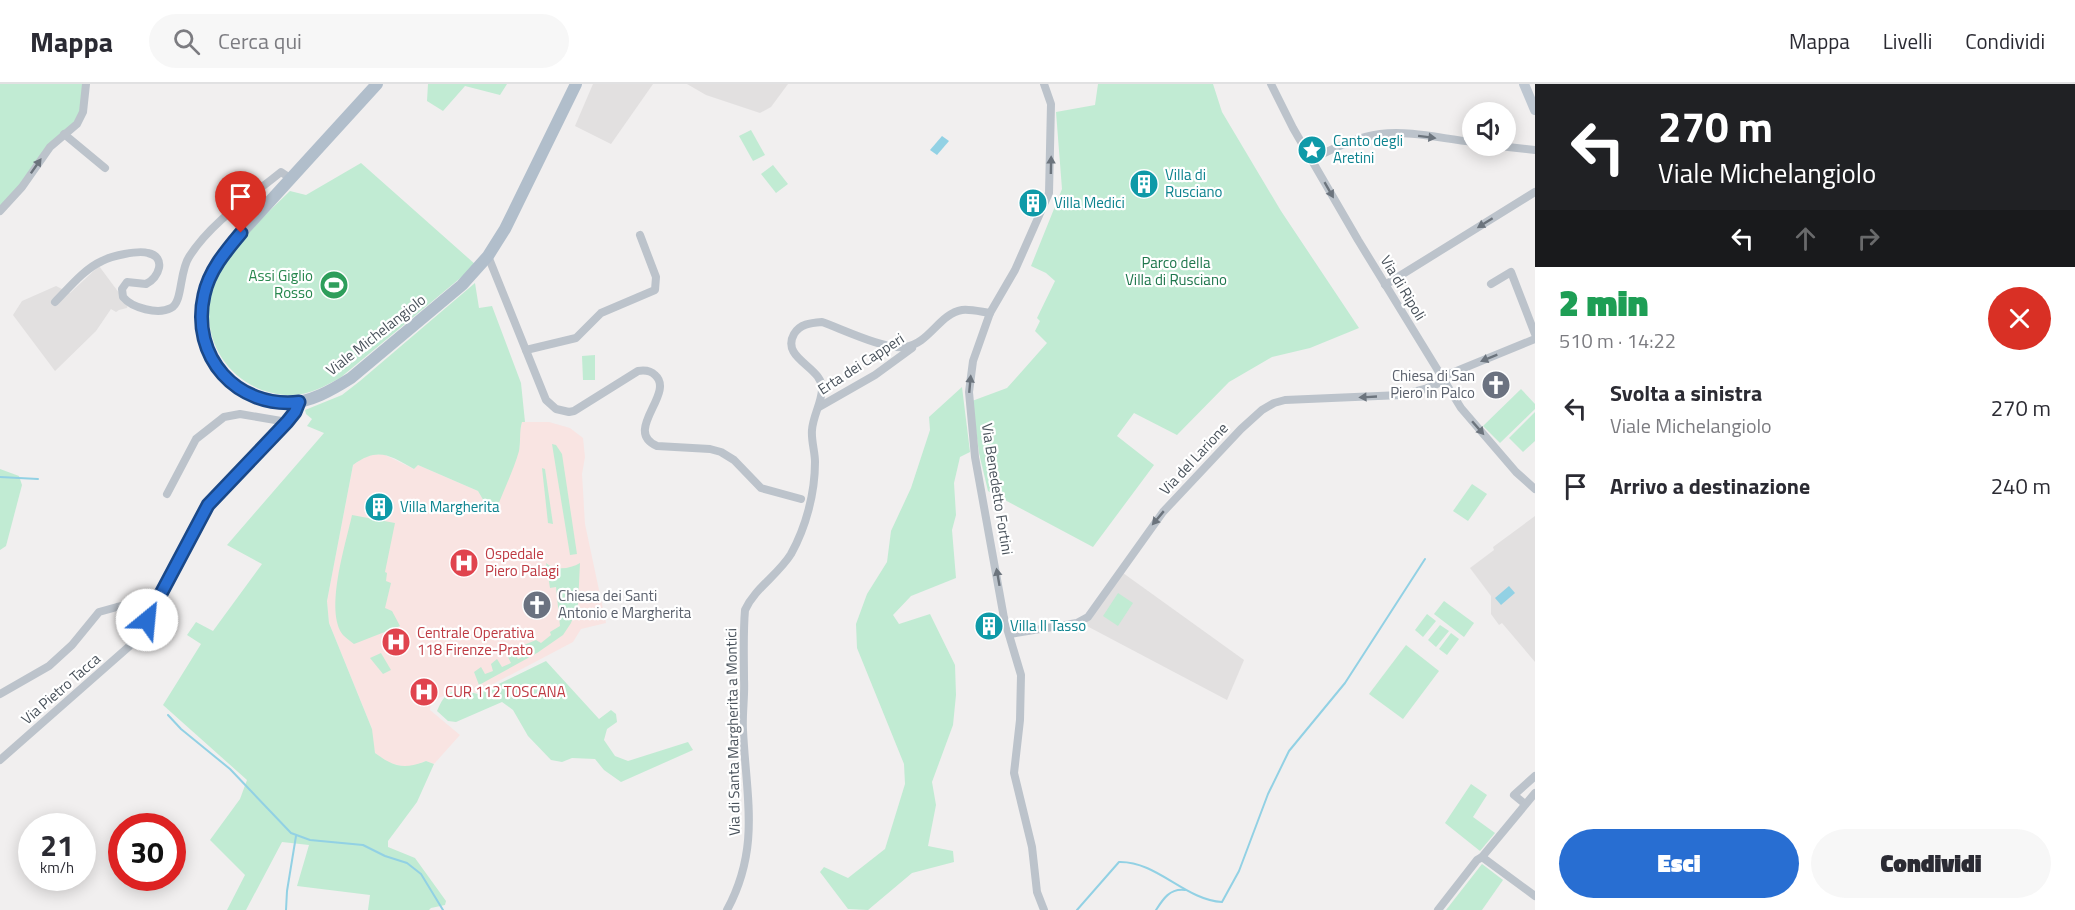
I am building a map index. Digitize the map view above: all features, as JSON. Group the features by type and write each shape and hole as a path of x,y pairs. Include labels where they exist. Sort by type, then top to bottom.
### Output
{"main road":[{"name":"Viale Michelangiolo","path":"377,84 241,233 217,263 204,293 201,324 213,360 233,385 245,393 278,403 299,402 329,390 351,378 462,285 488,256 505,229 576,84"}],"street":[{"path":"0,211 22,187 50,147 77,124 83,112 86,84"},
{"name":"Via Benedetto Fortini","path":"1044,84 1049,98 1052,121 1049,193 1015,270 990,313 973,361 969,392 975,457 1005,618 1021,675 1020,720 1014,773 1032,847 1037,892 1044,910"},
{"name":"Via di Ripoli","path":"1270,84 1311,160 1443,379 1466,414 1516,472 1535,489"},
{"path":"1524,84 1535,110"},
{"path":"64,134 105,168"},
{"path":"1311,160 1347,143 1378,134 1404,134 1462,141"},
{"path":"1516,148 1535,150"},
{"path":"56,302 101,261 146,252 158,260 158,275 146,284 127,282 122,289 123,297 130,303 145,308 159,310 172,308 179,299 184,265 215,226 281,172 290,178"},
{"path":"1385,285 1535,192"},
{"path":"526,350 576,338 601,313 655,290 656,277 640,235"},
{"path":"488,256 550,406 568,412 581,408 638,371 649,371 658,378 660,386 645,425 648,439 652,444 721,452 734,460 761,488 801,499"},
{"path":"1491,284 1511,272 1535,334"},
{"path":"918,344 954,313 964,310 990,313"},
{"name":"Via di Santa Margherita a Montici","path":"727,910 742,874 748,843 750,804 743,727 744,610 750,599 790,556 798,540 814,487 815,461 812,430 822,392 821,379 815,371 797,359 792,349 792,338 799,327 822,322 890,347 905,348 918,344"},
{"name":"Via del Larione","path":"1010,634 1077,624 1088,617 1163,512 1241,429 1270,405 1288,400 1401,395 1425,389 1535,339"},
{"name":"Erta dei Capperi","path":"819,407 875,375 918,344"},
{"name":"Via Pietro Tacca","path":"0,760 138,637 208,505 287,422 299,402"},
{"path":"167,494 196,439 224,417 240,414 287,422"},
{"path":"0,694 49,666 72,645 99,612 117,606 144,602 156,603"},
{"path":"1525,804 1514,795 1535,776"},
{"path":"1438,910 1477,860 1482,857 1535,793"},
{"path":"1482,857 1535,896"}],"shaded area":[{"path":"593,84 653,84 611,144 575,126"},
{"path":"687,84 788,84 771,107 760,113 706,95"},
{"path":"99,266 128,305 127,308 116,312 111,309 96,331 55,371 13,315 22,301 56,286 70,293"},
{"name":"Ospedale Piero Palagi","path":"522,422 549,422 570,428 583,438 585,457 582,474 585,524 606,623 581,629 573,642 476,693 460,688 431,702 430,710 460,735 434,764 426,761 410,768 389,763 375,753 372,729 329,623 327,601 353,465 366,455 383,454 414,469 418,465 478,491 485,503 510,472 520,446 519,434"},
{"path":"1535,516 1535,662 1502,623 1499,625 1491,614 1491,596 1470,568 1494,550 1493,547"},
{"path":"1123,573 1244,660 1227,700 1085,625"}],"green space":[{"path":"0,84 85,84 79,117 48,145 0,210"},
{"path":"428,84 507,84 500,95 465,86 443,111 427,101"},
{"name":"Parco della Villa di Rusciano","path":"1098,84 1213,84 1222,112 1281,211 1359,328 1310,348 1272,357 1229,382 1177,435 1134,413 1117,436 1154,465 1093,547 988,491 979,453 972,401 1007,388 1047,343 1035,331 1040,321 1037,318 1055,281 1046,273 1031,266 1062,189 1056,112 1095,105"},
{"path":"751,130 765,155 753,161 739,136"},
{"name":"Assi Giglio Rosso","path":"361,163 476,265 340,378 317,390 298,395 272,393 255,387 239,377 226,364 216,348 209,312 212,292 218,278 234,250 290,191 306,195"},
{"path":"773,165 788,184 776,193 761,174"},
{"path":"475,283 479,308 492,306 521,383 525,422 522,422 521,426 517,458 498,505 485,503 478,491 418,465 414,469 384,455 362,459 353,465 327,601 329,623 372,729 375,753 399,766 411,766 426,761 434,764 417,802 388,841 388,847 415,858 446,901 445,905 429,910 368,910 370,895 297,886 309,845 282,842 246,910 227,910 245,875 210,840 240,799 247,780 163,705 201,644 187,635 196,622 213,631 262,564 227,545 324,433 307,426 312,419 305,410 342,395"},
{"path":"595,355 595,380 583,380 582,356"},
{"path":"962,387 970,452 960,457 954,483 956,515 952,530 956,578 911,596 893,615 899,624 930,614 955,665 956,695 953,725 932,782 936,805 928,846 953,851 954,862 912,873 868,910 848,909 820,872 824,867 848,878 885,849 905,784 904,764 857,648 856,624 867,594 887,562 891,531 911,488 930,430 929,417"},
{"path":"1521,389 1535,404 1535,409 1500,443 1483,426"},
{"path":"1535,412 1535,441 1523,452 1509,438"},
{"path":"552,444 556,445 562,454 577,554 570,555"},
{"path":"542,468 545,469 553,524 548,523"},
{"path":"0,469 19,476 22,485 6,546 0,550"},
{"path":"1472,484 1487,494 1468,521 1453,511"},
{"path":"352,515 395,523 385,572 387,573 386,581 391,583 385,608 392,611 400,626 354,644 343,635 338,624 336,610 338,576"},
{"path":"546,563 563,568 580,563 578,604 571,623 563,635 537,653 479,685 474,672 481,667 485,674 493,671 491,664 497,659 502,667 511,663 507,655 513,651 518,659 526,655 524,645 536,640 541,643 551,635 550,632 560,626 556,587 550,588"},
{"path":"1118,593 1133,603 1118,626 1103,616"},
{"path":"1444,601 1474,623 1464,637 1434,614"},
{"path":"1427,614 1436,621 1423,637 1415,630"},
{"path":"1440,625 1449,631 1436,647 1428,640"},
{"path":"1451,633 1459,639 1447,655 1439,649"},
{"path":"1406,645 1439,671 1403,719 1369,694"},
{"path":"381,653 391,670 383,674 370,658"},
{"path":"546,661 599,719 611,710 616,714 617,722 607,729 604,740 615,756 628,761 688,742 693,750 621,782 604,770 595,759 572,758 562,762 551,760 528,736 513,710 502,702 456,722 448,721 437,711 440,703 448,694 464,691 478,694"},
{"path":"1471,784 1487,795 1473,817 1495,833 1480,851 1445,823"},
{"path":"1482,864 1503,880 1482,910 1446,910"}],"water":[{"path":"942,136 949,141 937,155 930,150"},
{"path":"1509,586 1515,593 1501,605 1495,598"}],"waterway":[{"path":"0,477 38,479"},
{"path":"1077,910 1119,862 1133,863 1146,868 1196,895 1222,902 1239,871 1268,794 1289,751 1345,683 1425,559"},
{"path":"168,715 181,729 230,769 291,833 310,840 363,845 385,856 407,863 421,874 443,910"},
{"path":"286,910 296,836"},
{"path":"1156,910 1164,898 1171,893 1185,890"}],"place":[{"name":"Canto degli Aretini","path":"1312,150"},
{"name":"Villa di Rusciano","path":"1144,184"},
{"name":"Villa Medici","path":"1033,203"},
{"name":"Assi Giglio Rosso","path":"334,285"},
{"name":"Chiesa di San Piero in Palco","path":"1496,385"},
{"name":"Villa Margherita","path":"379,507"},
{"name":"Ospedale Piero Palagi","path":"464,563"},
{"name":"Chiesa dei Santi Antonio e Margherita","path":"537,605"},
{"name":"Villa Il Tasso","path":"989,626"},
{"name":"Centrale Operativa 118 Firenze-Prato","path":"396,642"},
{"name":"CUR 112 TOSCANA","path":"424,692"}],"route":[{"path":"147,620 208,505 287,422 299,402 270,402 239,390 220,371 204,337 201,315 204,293 217,263 241,233"}]}
